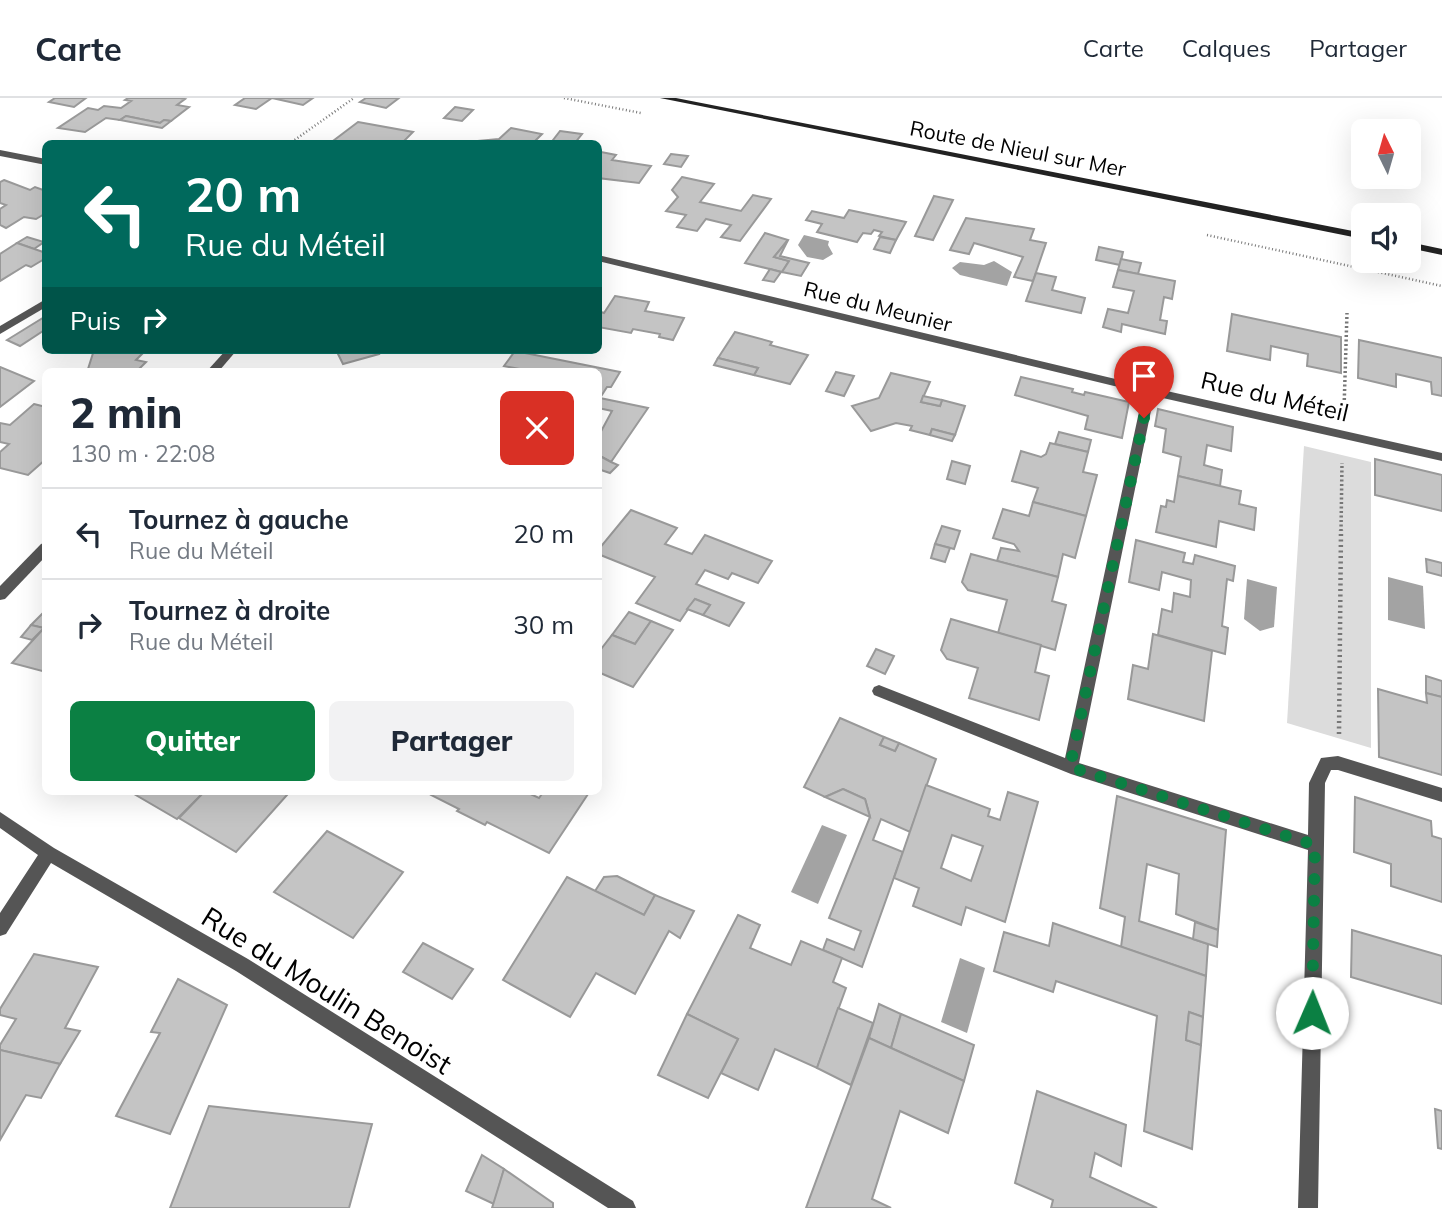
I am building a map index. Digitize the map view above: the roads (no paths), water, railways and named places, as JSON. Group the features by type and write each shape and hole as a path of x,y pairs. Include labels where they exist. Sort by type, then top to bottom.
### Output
{"street":[{"name":"Route de Nieul sur Mer","path":"664,98 1351,234"},
{"path":"0,153 42,161"},
{"path":"1421,248 1442,252"},
{"name":"Rue du Meunier","path":"602,259 1149,391"},
{"path":"0,331 42,305"},
{"path":"216,368 228,354"},
{"path":"1070,767 1149,391"},
{"name":"Rue du Méteil","path":"1149,391 1442,457"},
{"path":"0,595 42,551"},
{"path":"879,691 1070,767 1315,845"},
{"path":"1308,1208 1317,783 1326,763 1338,763 1442,795"},
{"name":"Rue du Moulin Benoist","path":"0,819 48,853 242,965 626,1208"},
{"path":"0,928 48,853"}]}
